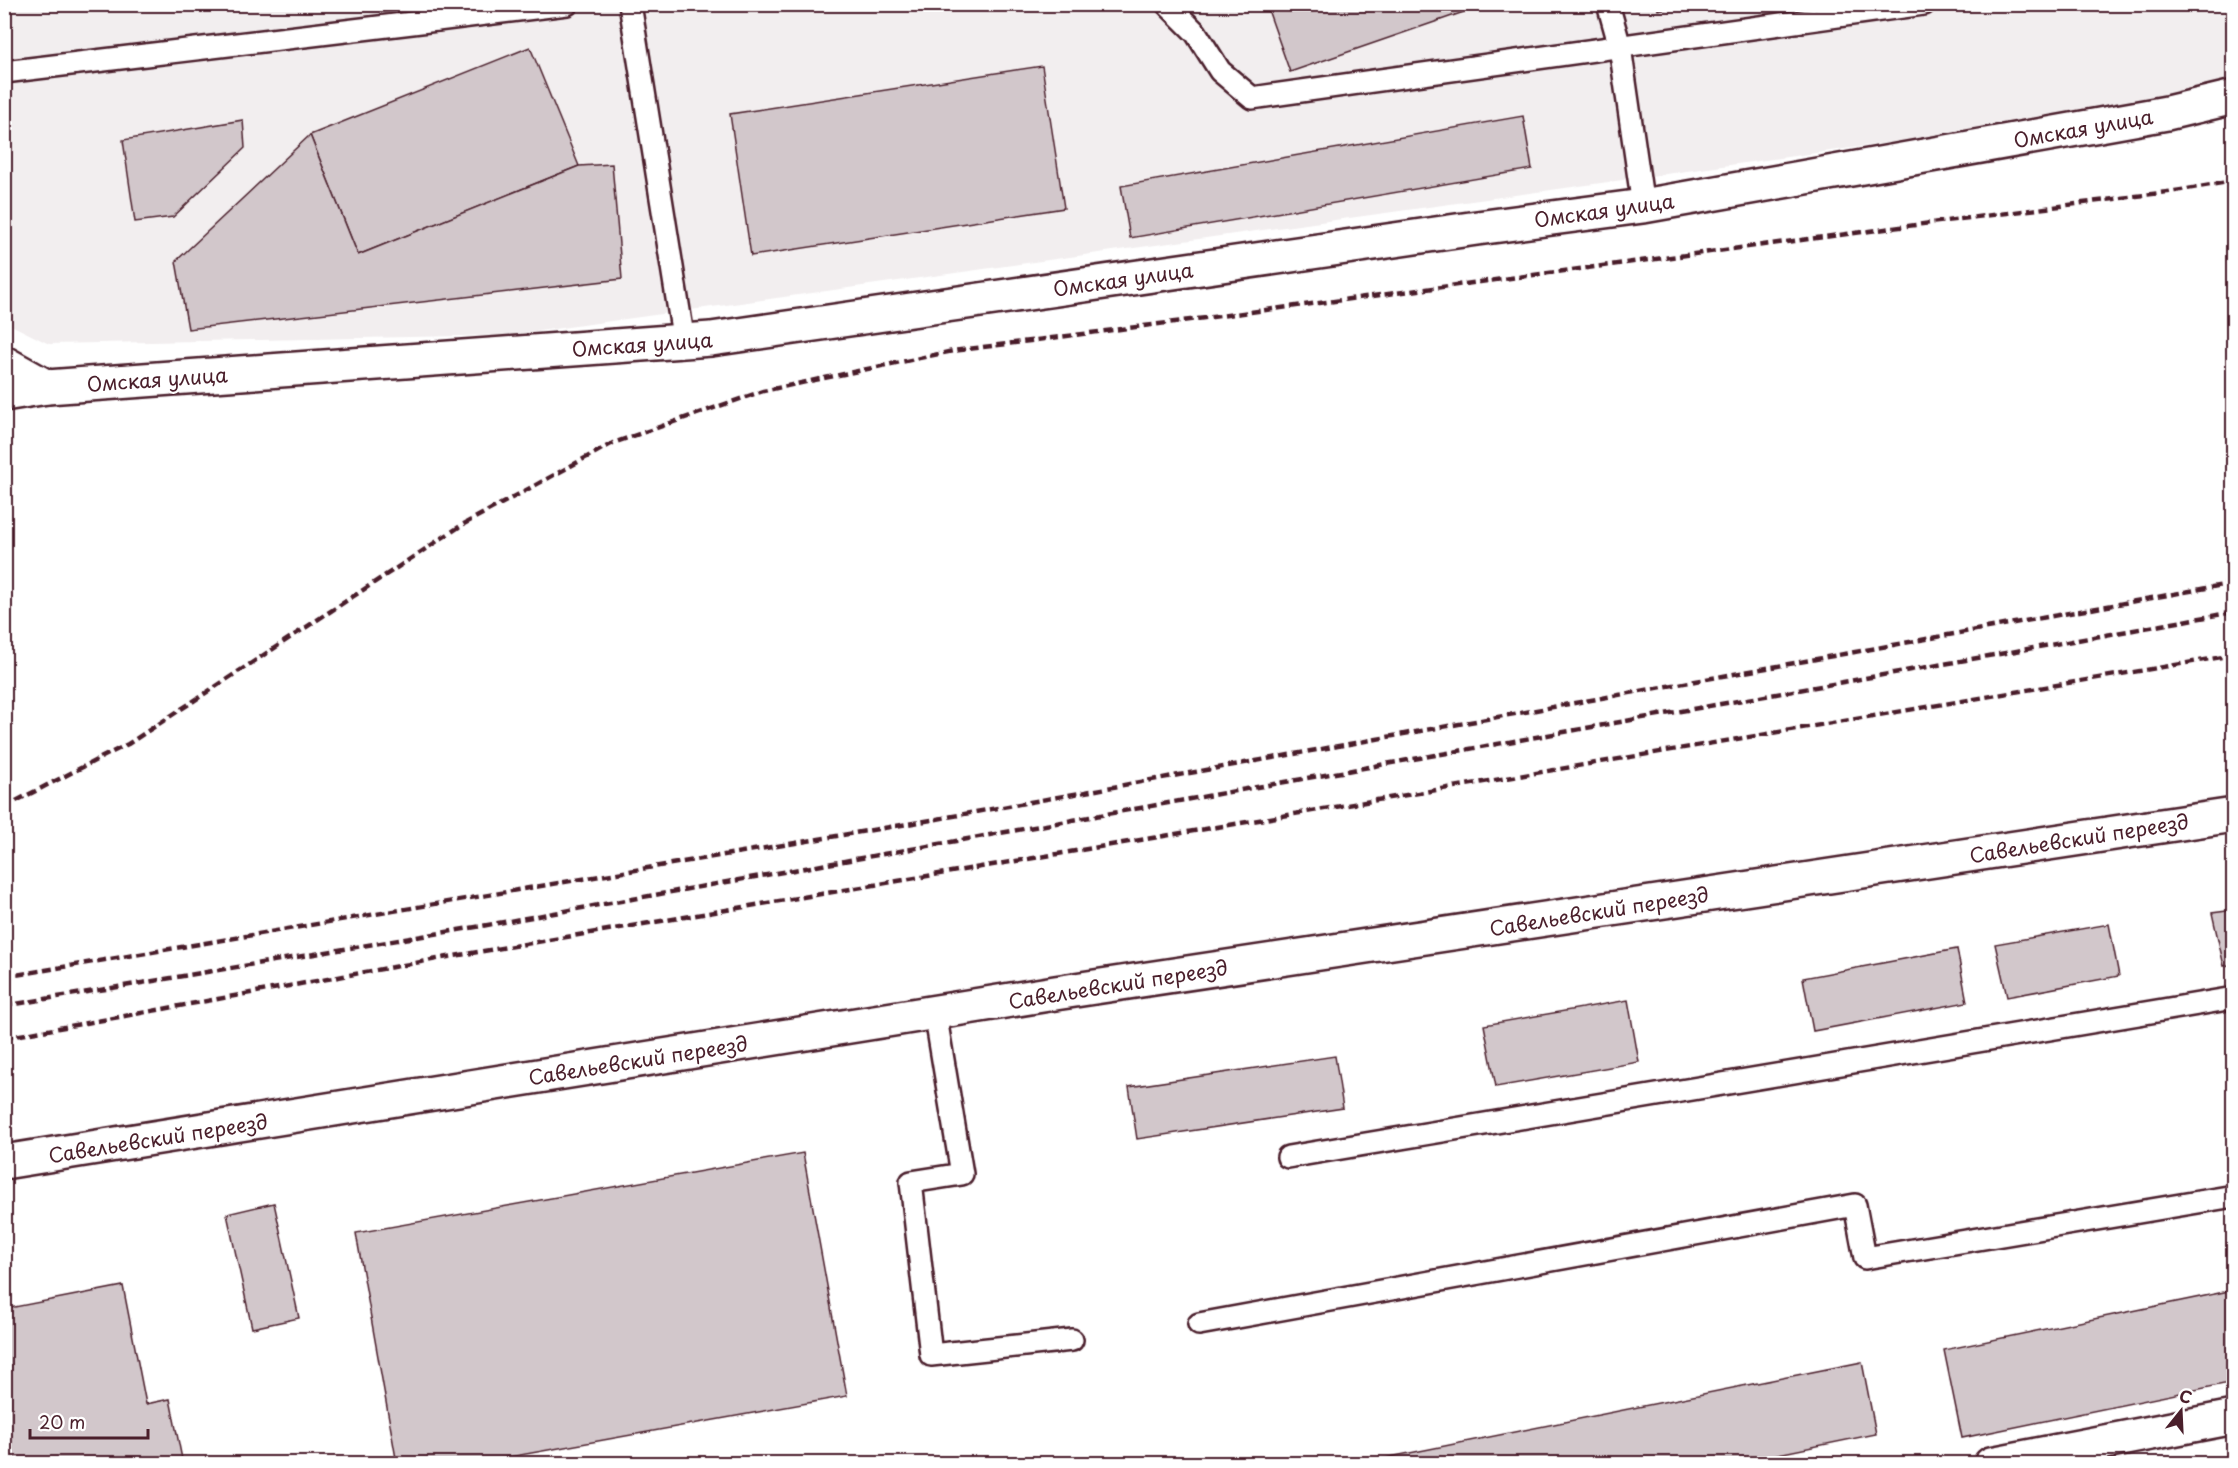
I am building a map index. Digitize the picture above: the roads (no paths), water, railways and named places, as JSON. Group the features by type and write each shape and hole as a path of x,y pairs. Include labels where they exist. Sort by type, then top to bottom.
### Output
{"main road":[{"name":"Омская улица","path":"4,394 47,387 711,339 1642,206 2167,112 2234,97"},
{"path":"4,363 47,387"},
{"name":"Савельевский переезд","path":"4,1162 935,1012 2234,815"},
{"path":"1990,1464 2023,1460 2234,1417"}],"lane":[{"path":"4,72 437,12 567,4"},
{"path":"630,4 684,342"},
{"path":"1167,4 1196,33 1220,71 1252,98 1924,4"},
{"path":"1608,4 1620,46 1642,206"},
{"path":"1288,1157 2234,999"},
{"path":"935,1012 962,1174 911,1182 931,1354 1072,1340"},
{"path":"1199,1324 1855,1205 1864,1258 2234,1196"}],"railway":[{"path":"4,807 128,744 462,525 613,443 763,391 953,351 2175,191 2234,181"},
{"path":"4,977 937,819 2234,583"},
{"path":"4,1006 476,927 2234,612"},
{"path":"4,1038 448,957 2234,655"}]}
